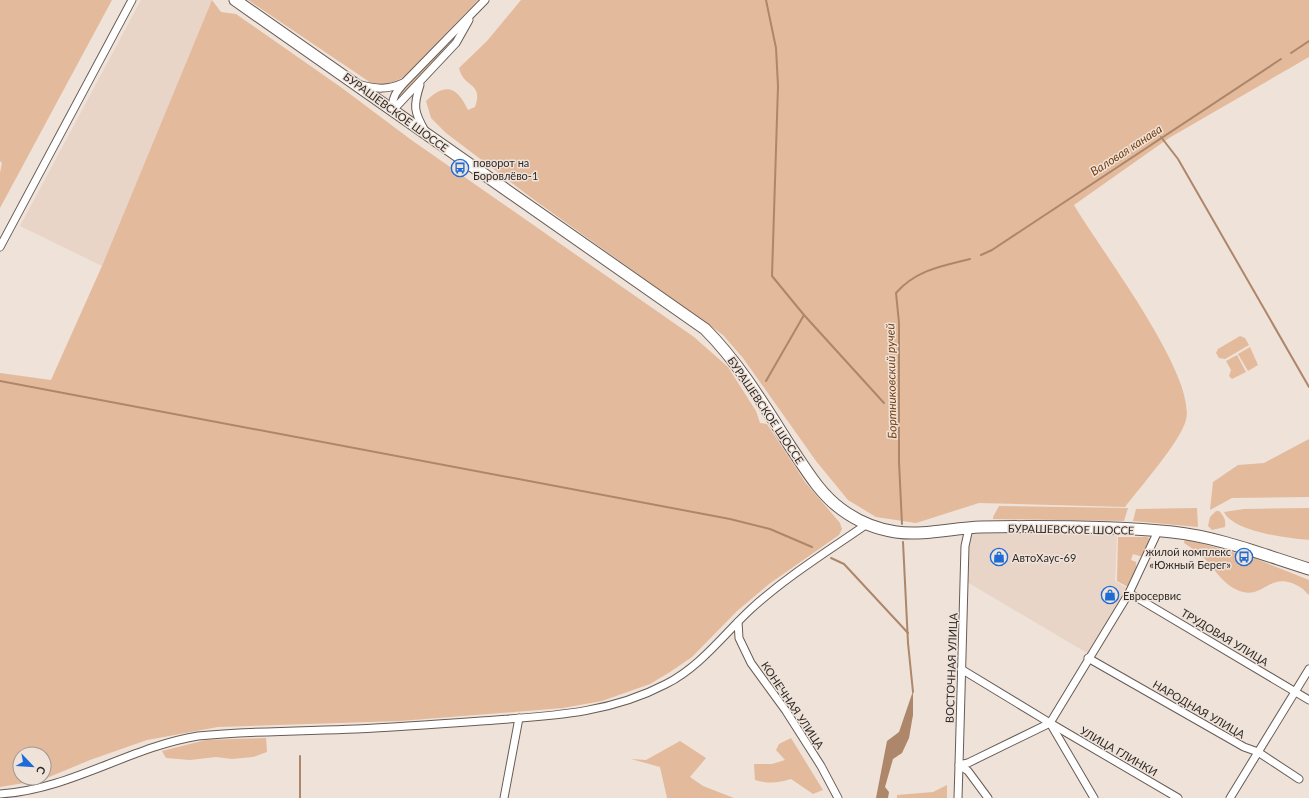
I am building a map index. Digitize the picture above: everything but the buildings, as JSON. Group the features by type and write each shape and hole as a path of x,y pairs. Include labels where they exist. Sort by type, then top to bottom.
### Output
{"main road":[{"name":"БУРАШЕВСКОЕ ШОССЕ","path":"235,0 358,84 426,134 705,328 718,341 741,370 820,490 841,510 867,524 900,533 969,528 1089,528 1158,531 1200,536 1309,569"}],"street":[{"path":"0,246 132,0"},
{"path":"472,13 456,43 394,110 392,105 394,95 405,82 472,13 485,0"},
{"path":"421,81 415,98 415,108 426,134"},
{"path":"358,84 380,89 392,88 405,82"},
{"path":"0,794 25,791 47,785 149,749 198,736 375,728 558,716 595,710 644,694 665,684 692,667 761,601 802,569 867,524"},
{"name":"ВОСТОЧНАЯ УЛИЦА","path":"959,765 965,546 969,528"},
{"path":"959,765 968,764 1050,723 1088,658 1129,593 1158,531"},
{"name":"ТРУДОВАЯ УЛИЦА","path":"1129,593 1309,700"},
{"name":"КОНЕЧНАЯ УЛИЦА","path":"738,622 739,638 751,663 786,711 821,766 838,798"},
{"name":"НАРОДНАЯ УЛИЦА","path":"1088,658 1244,747 1258,752 1299,779"},
{"name":"УЛИЦА ГЛИНКИ","path":"961,669 1178,798"},
{"path":"1230,798 1309,669"},
{"path":"504,798 519,718"},
{"path":"1050,723 1094,798"},
{"path":"958,798 959,765"},
{"path":"959,765 968,771 988,798"}],"shaded area":[{"path":"0,0 112,0 0,208 0,173 2,163 0,161"},
{"path":"141,0 212,0 102,266 20,226"},
{"path":"212,0 221,12 236,14 342,88 410,139 694,337 728,367 756,411 760,423 767,424 805,482 840,523 842,529 839,535 769,584 737,611 692,657 650,684 602,701 563,708 400,721 218,727 147,740 90,760 52,776 52,746 12,746 12,785 0,787 0,373 51,380 102,266"},
{"path":"248,0 478,0 404,77 392,82 380,84 371,83"},
{"path":"521,0 1309,0 1309,57 1169,138 1074,205 1144,312 1177,373 1185,400 1186,420 1176,440 1125,507 979,503 916,523 876,517 848,500 816,461 743,358 723,335 533,199 446,133 431,118 426,101 439,91 445,89 455,92 460,96 468,110 475,107 477,93 461,75 459,68 487,41"},
{"path":"447,44 448,46 400,98 396,98 397,95"},
{"path":"1240,336 1245,338 1249,345 1225,359 1219,358 1216,353 1218,349"},
{"path":"1250,347 1258,365 1248,371 1238,354"},
{"path":"1237,355 1246,372 1232,379 1229,376 1231,370 1226,361"},
{"path":"1309,439 1309,497 1232,498 1210,510 1213,482 1238,465 1264,463"},
{"path":"999,506 1128,508 1124,521 993,519"},
{"path":"1197,508 1198,527 1133,521 1136,509"},
{"path":"1309,508 1309,540 1275,536 1249,529 1238,525 1224,512 1244,509"},
{"path":"1216,511 1219,511 1223,516 1225,520 1225,527 1212,530 1208,526 1210,517"},
{"path":"1023,533 1117,535 1115,581 1128,589 1087,653 967,582 968,547 971,534"},
{"path":"1118,537 1147,537 1151,540 1143,557 1133,554 1131,560 1136,562 1137,571 1128,587 1117,581"},
{"path":"1185,539 1254,558 1309,580 1309,595 1300,587 1282,581 1275,582 1251,593 1236,590 1221,578 1202,556 1184,543"},
{"path":"913,691 913,715 909,738 902,753 893,759 885,787 889,792 888,798 876,798 887,741 899,732"},
{"path":"266,738 267,752 253,757 232,759 216,757 190,760 166,758 162,751 206,740"},
{"path":"791,738 823,790 813,794 791,779 773,782 755,780 754,764 772,764 785,760 776,750 779,744"},
{"path":"680,741 706,758 690,777 703,786 734,798 667,798 660,767 631,759 646,760"},
{"path":"947,785 947,798 897,798 897,795 933,792"}],"waterway":[{"path":"766,0 776,48 778,86 772,276 804,315 884,403"},
{"name":"Валовая канава","path":"1291,53 1309,41"},
{"name":"Валовая канава","path":"981,255 992,250 1281,59"},
{"path":"1161,137 1178,159 1309,387"},
{"name":"Бортниковский ручей","path":"902,524 899,462 899,323 896,293 904,285 921,274 970,259"},
{"path":"766,381 804,315"},
{"path":"0,381 730,519 770,529 812,547"},
{"name":"Бортниковский ручей","path":"903,542 908,643 913,692"},
{"path":"831,558 844,564 908,633"},
{"path":"300,756 300,798"}],"place":[{"name":"поворот на Боровлёво-1","path":"460,168"},
{"name":"АвтоХаус-69","path":"999,557"},
{"name":"жилой комплекс «Южный Берег»","path":"1244,557"},
{"name":"Евросервис","path":"1110,595"}]}
